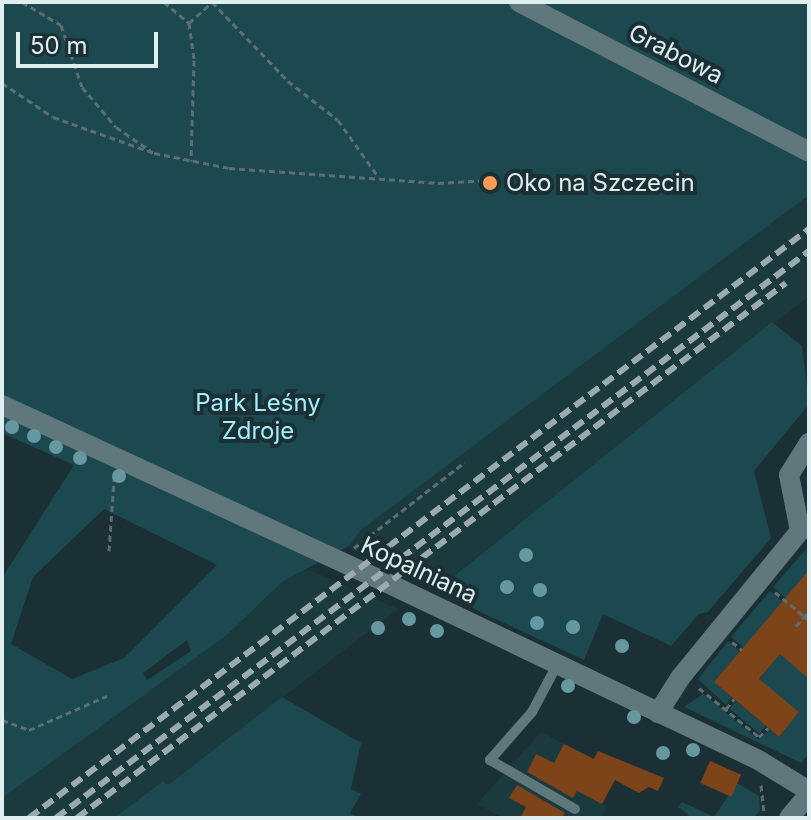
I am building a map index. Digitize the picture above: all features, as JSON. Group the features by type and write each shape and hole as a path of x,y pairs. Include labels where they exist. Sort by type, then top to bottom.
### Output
{"street":[{"name":"Grabowa","path":"519,2 809,152"},
{"name":"Kopalniana","path":"2,405 781,772 809,793"},
{"path":"658,713 673,687 800,531 789,475 809,443"},
{"path":"789,818 809,793"}],"lane":[{"path":"557,665 532,712 490,760 575,809"}],"path":[{"path":"22,2 61,25 82,87 116,127 154,153"},
{"path":"164,2 189,23 194,60 191,161"},
{"path":"189,23 212,2 288,81 338,120 377,175"},
{"path":"2,83 53,117 154,153 191,161 308,177 377,175 438,183 489,180"},
{"path":"338,562 465,462"},
{"path":"109,551 115,469"},
{"path":"769,587 809,620"},
{"path":"796,626 809,611"},
{"path":"693,681 759,737 768,728"},
{"path":"2,720 29,730 107,696"},
{"path":"726,709 734,699"},
{"path":"760,773 764,812"}],"shaded area":[{"path":"809,195 809,296 435,590 362,559 349,546 361,530"},
{"path":"307,569 398,609 168,785 163,781 114,818 2,818 2,798 227,635 282,582"},
{"path":"541,732 586,755 591,798 607,806 601,818 504,818 477,804"}],"green space":[{"name":"Park Leśny Zdroje","path":"2,2 809,2 809,195 361,530 349,546 282,582 227,635 2,798 2,578 74,465 2,433","holes":["104,509 217,565 124,658 72,679 11,644 33,577","187,640 191,651 147,680 143,673"]},
{"path":"772,322 802,346 809,404 754,471 771,538 708,612 699,614 671,646 603,614 584,660 435,591"},
{"path":"806,549 809,570 803,613 773,587"},
{"path":"770,591 800,616 744,648 731,637"},
{"path":"728,641 740,652 714,682 732,697 726,705 698,679"},
{"path":"781,652 809,679 809,753 801,763 684,707 703,694 759,740 769,729 779,737 799,712 758,681"},
{"path":"282,697 361,743 351,789 361,794 350,813 359,818 114,818 163,781 168,785"},
{"path":"736,701 766,726 759,734 730,709"},
{"path":"737,783 759,796 760,810 754,818 692,818 678,807 682,802 714,817"}],"building":[{"path":"809,570 809,679 780,654 759,679 799,712 779,737 714,682"},
{"path":"564,744 594,759 598,751 664,778 658,791 649,787 639,793 615,780 602,804 577,791 573,798 527,772 536,754 554,763"},
{"path":"710,761 741,775 731,797 700,783"},
{"path":"517,785 565,813 562,818 520,818 526,807 509,798"}],"railway":[{"path":"29,818 809,229"},
{"path":"56,818 809,251"},
{"path":"77,818 786,283"}],"place":[{"name":"Oko na Szczecin","path":"490,183"}]}
